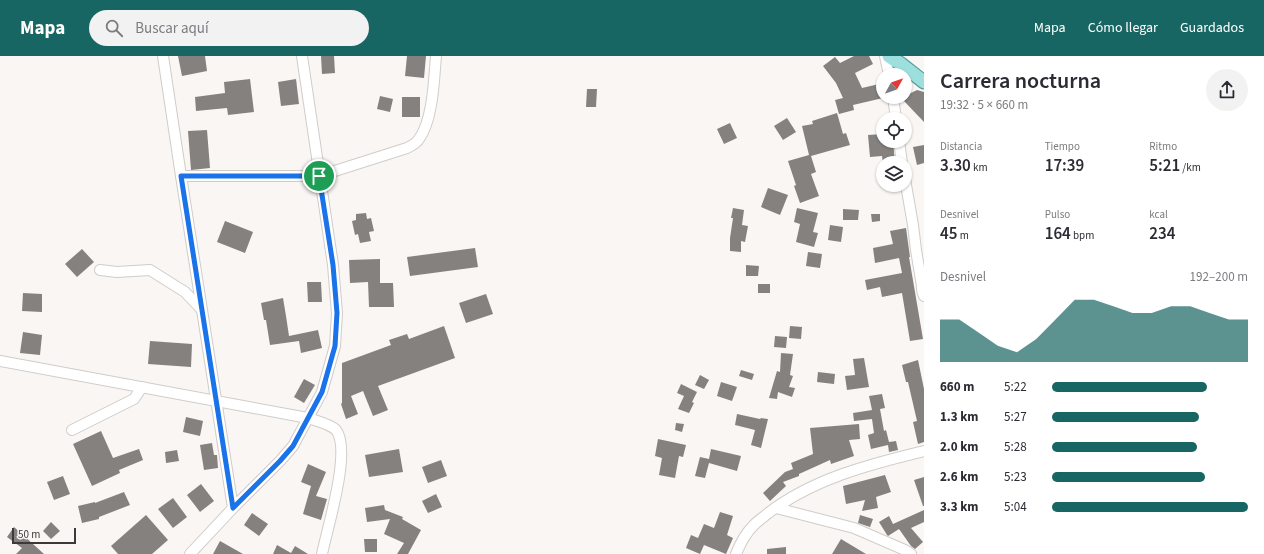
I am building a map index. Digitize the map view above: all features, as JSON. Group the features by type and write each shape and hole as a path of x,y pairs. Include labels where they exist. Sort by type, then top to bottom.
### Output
{"main road":[{"path":"890,56 904,60 915,79"}],"street":[{"path":"163,56 233,508"},
{"path":"190,554 293,446 322,392 335,346 337,313 333,265 302,56"},
{"path":"181,176 319,176 407,148 418,141 424,130 433,96 436,56"},
{"path":"885,56 888,68"},
{"path":"908,192 914,225 916,250 923,282 922,290 924,296"},
{"path":"914,225 924,248"},
{"path":"100,270 117,272 150,270 184,292 201,309"},
{"path":"0,361 308,418 335,429 340,436 340,470 336,499 322,554"},
{"path":"72,430 134,399 142,387"},
{"path":"736,554 745,536 753,525 797,494 821,482 886,460 924,451"},
{"path":"776,508 854,528 911,554"}],"building":[{"path":"178,56 205,56 207,71 182,76"},
{"path":"321,56 334,56 335,73 322,74"},
{"path":"407,56 426,56 424,78 405,76"},
{"path":"854,56 869,56 873,64 855,73 862,88 876,85 876,100 853,105 854,110 839,114 835,100 843,98 836,83 823,66 835,57 840,63"},
{"path":"250,79 254,112 228,115 227,108 196,111 195,97 225,93 224,82"},
{"path":"296,79 299,104 281,106 278,82"},
{"path":"587,89 597,89 596,107 586,107"},
{"path":"917,90 924,92 924,122 907,104 912,104 912,92"},
{"path":"380,96 393,99 390,112 377,109"},
{"path":"402,97 420,97 420,117 402,117"},
{"path":"837,113 843,134 846,133 850,145 811,156 816,172 811,174 819,196 800,203 788,161 809,155 802,126 813,124 812,121"},
{"path":"787,118 796,132 783,140 774,126"},
{"path":"730,123 737,138 724,144 717,129"},
{"path":"207,130 210,168 191,170 188,131"},
{"path":"876,134 876,148 894,148 894,156 870,157 868,135"},
{"path":"924,145 924,163 917,165 913,147"},
{"path":"768,188 788,195 780,215 761,207"},
{"path":"733,208 744,210 742,225 748,226 745,242 741,241 741,252 730,251 733,218 731,218"},
{"path":"797,208 818,213 813,232 818,233 814,247 796,242 800,224 794,222"},
{"path":"843,209 859,210 858,220 843,220"},
{"path":"366,213 367,219 371,218 374,231 369,232 371,241 360,243 358,234 355,235 352,221 356,220 356,214"},
{"path":"871,214 880,214 880,221 872,222"},
{"path":"225,221 253,232 245,253 217,242"},
{"path":"830,225 843,227 841,242 828,240"},
{"path":"906,228 909,257 923,339 910,341 902,293 882,297 880,287 867,290 865,280 902,273 899,258 875,263 873,248 893,244 890,231"},
{"path":"475,248 478,267 410,276 407,257"},
{"path":"82,249 94,262 77,277 65,264"},
{"path":"808,252 822,254 820,268 806,266"},
{"path":"380,259 380,283 393,283 394,307 369,307 368,282 350,283 349,260"},
{"path":"746,265 759,266 758,276 746,276"},
{"path":"307,282 321,282 322,302 308,302"},
{"path":"758,284 770,284 770,293 758,293"},
{"path":"23,293 42,294 42,312 22,311"},
{"path":"486,294 493,314 466,323 459,303"},
{"path":"283,298 289,336 318,330 322,348 301,353 299,341 270,345 266,320 264,320 261,303"},
{"path":"444,326 455,358 378,386 388,410 373,416 363,391 351,396 358,414 346,419 341,404 342,363 391,345 389,340 407,334 409,339"},
{"path":"790,326 802,327 801,339 789,338"},
{"path":"23,332 42,335 40,355 20,353"},
{"path":"775,336 787,337 786,348 774,347"},
{"path":"150,341 192,344 191,367 148,364"},
{"path":"781,353 793,354 790,375 793,376 789,387 795,388 792,397 778,392 777,399 769,398 777,371 780,372"},
{"path":"864,358 869,387 847,390 845,376 855,375 853,359"},
{"path":"918,360 924,389 924,442 918,444 913,422 917,421 908,382 906,382 902,365"},
{"path":"741,370 754,374 752,380 739,376"},
{"path":"818,372 835,374 834,384 817,382"},
{"path":"700,375 709,380 704,389 695,385"},
{"path":"304,379 315,385 304,403 294,397"},
{"path":"721,382 737,387 732,401 717,396"},
{"path":"681,384 697,392 689,413 678,409 684,396 677,393"},
{"path":"882,394 885,408 880,409 884,431 886,430 889,442 896,441 898,450 889,452 888,445 871,449 868,435 874,433 872,419 854,421 853,413 872,410 869,396"},
{"path":"737,414 760,419 768,419 761,448 751,445 755,430 735,425"},
{"path":"186,417 203,421 200,436 183,432"},
{"path":"676,423 684,424 682,432 675,430"},
{"path":"859,424 860,439 849,440 854,456 831,464 830,460 799,474 799,476 783,482 786,486 770,501 763,493 785,472 793,469 791,463 813,454 810,428"},
{"path":"101,431 113,458 139,449 143,460 119,470 120,473 92,486 73,444"},
{"path":"658,439 686,445 683,457 679,456 675,478 659,475 662,458 655,456"},
{"path":"212,443 214,455 217,455 218,468 204,470 200,445"},
{"path":"399,449 403,472 369,477 365,455"},
{"path":"711,449 741,456 737,471 709,463 705,478 695,476 700,457 709,459"},
{"path":"177,450 179,461 166,463 165,452"},
{"path":"441,460 447,476 428,483 422,467"},
{"path":"308,464 326,472 316,496 327,499 321,520 303,514 311,486 301,482"},
{"path":"885,475 891,492 876,497 878,508 862,511 865,500 846,504 843,486"},
{"path":"63,476 70,494 54,500 47,482"},
{"path":"924,477 924,506 923,506 914,480"},
{"path":"201,484 214,501 200,512 187,495"},
{"path":"124,492 130,505 99,517 99,519 82,523 78,506 95,503"},
{"path":"436,494 442,507 428,513 422,501"},
{"path":"173,498 187,517 173,528 158,509"},
{"path":"384,505 385,510 403,517 402,519 421,530 408,554 397,554 404,543 384,534 390,519 367,522 365,508"},
{"path":"924,510 924,522 911,528 923,542 915,549 911,546 899,529 888,536 879,522 889,516 893,524"},
{"path":"720,512 733,516 727,535 733,538 726,554 704,545 700,554 686,548 691,535 698,538 704,524 714,528"},
{"path":"252,513 268,524 259,536 244,525"},
{"path":"146,515 168,540 152,554 118,554 111,546"},
{"path":"860,515 873,519 870,527 858,523"},
{"path":"51,522 60,531 51,539 43,531"},
{"path":"14,527 44,554 16,554 22,548 7,537"},
{"path":"364,539 377,539 377,552 365,552"},
{"path":"841,539 866,554 832,554"},
{"path":"220,541 243,554 213,554"},
{"path":"277,545 291,553 295,546 308,554 273,554"},
{"path":"786,547 786,554 767,554 767,549"}],"route":[{"path":"181,176 319,176 333,265 337,313 335,346 322,392 293,446 233,508 181,176"}]}
